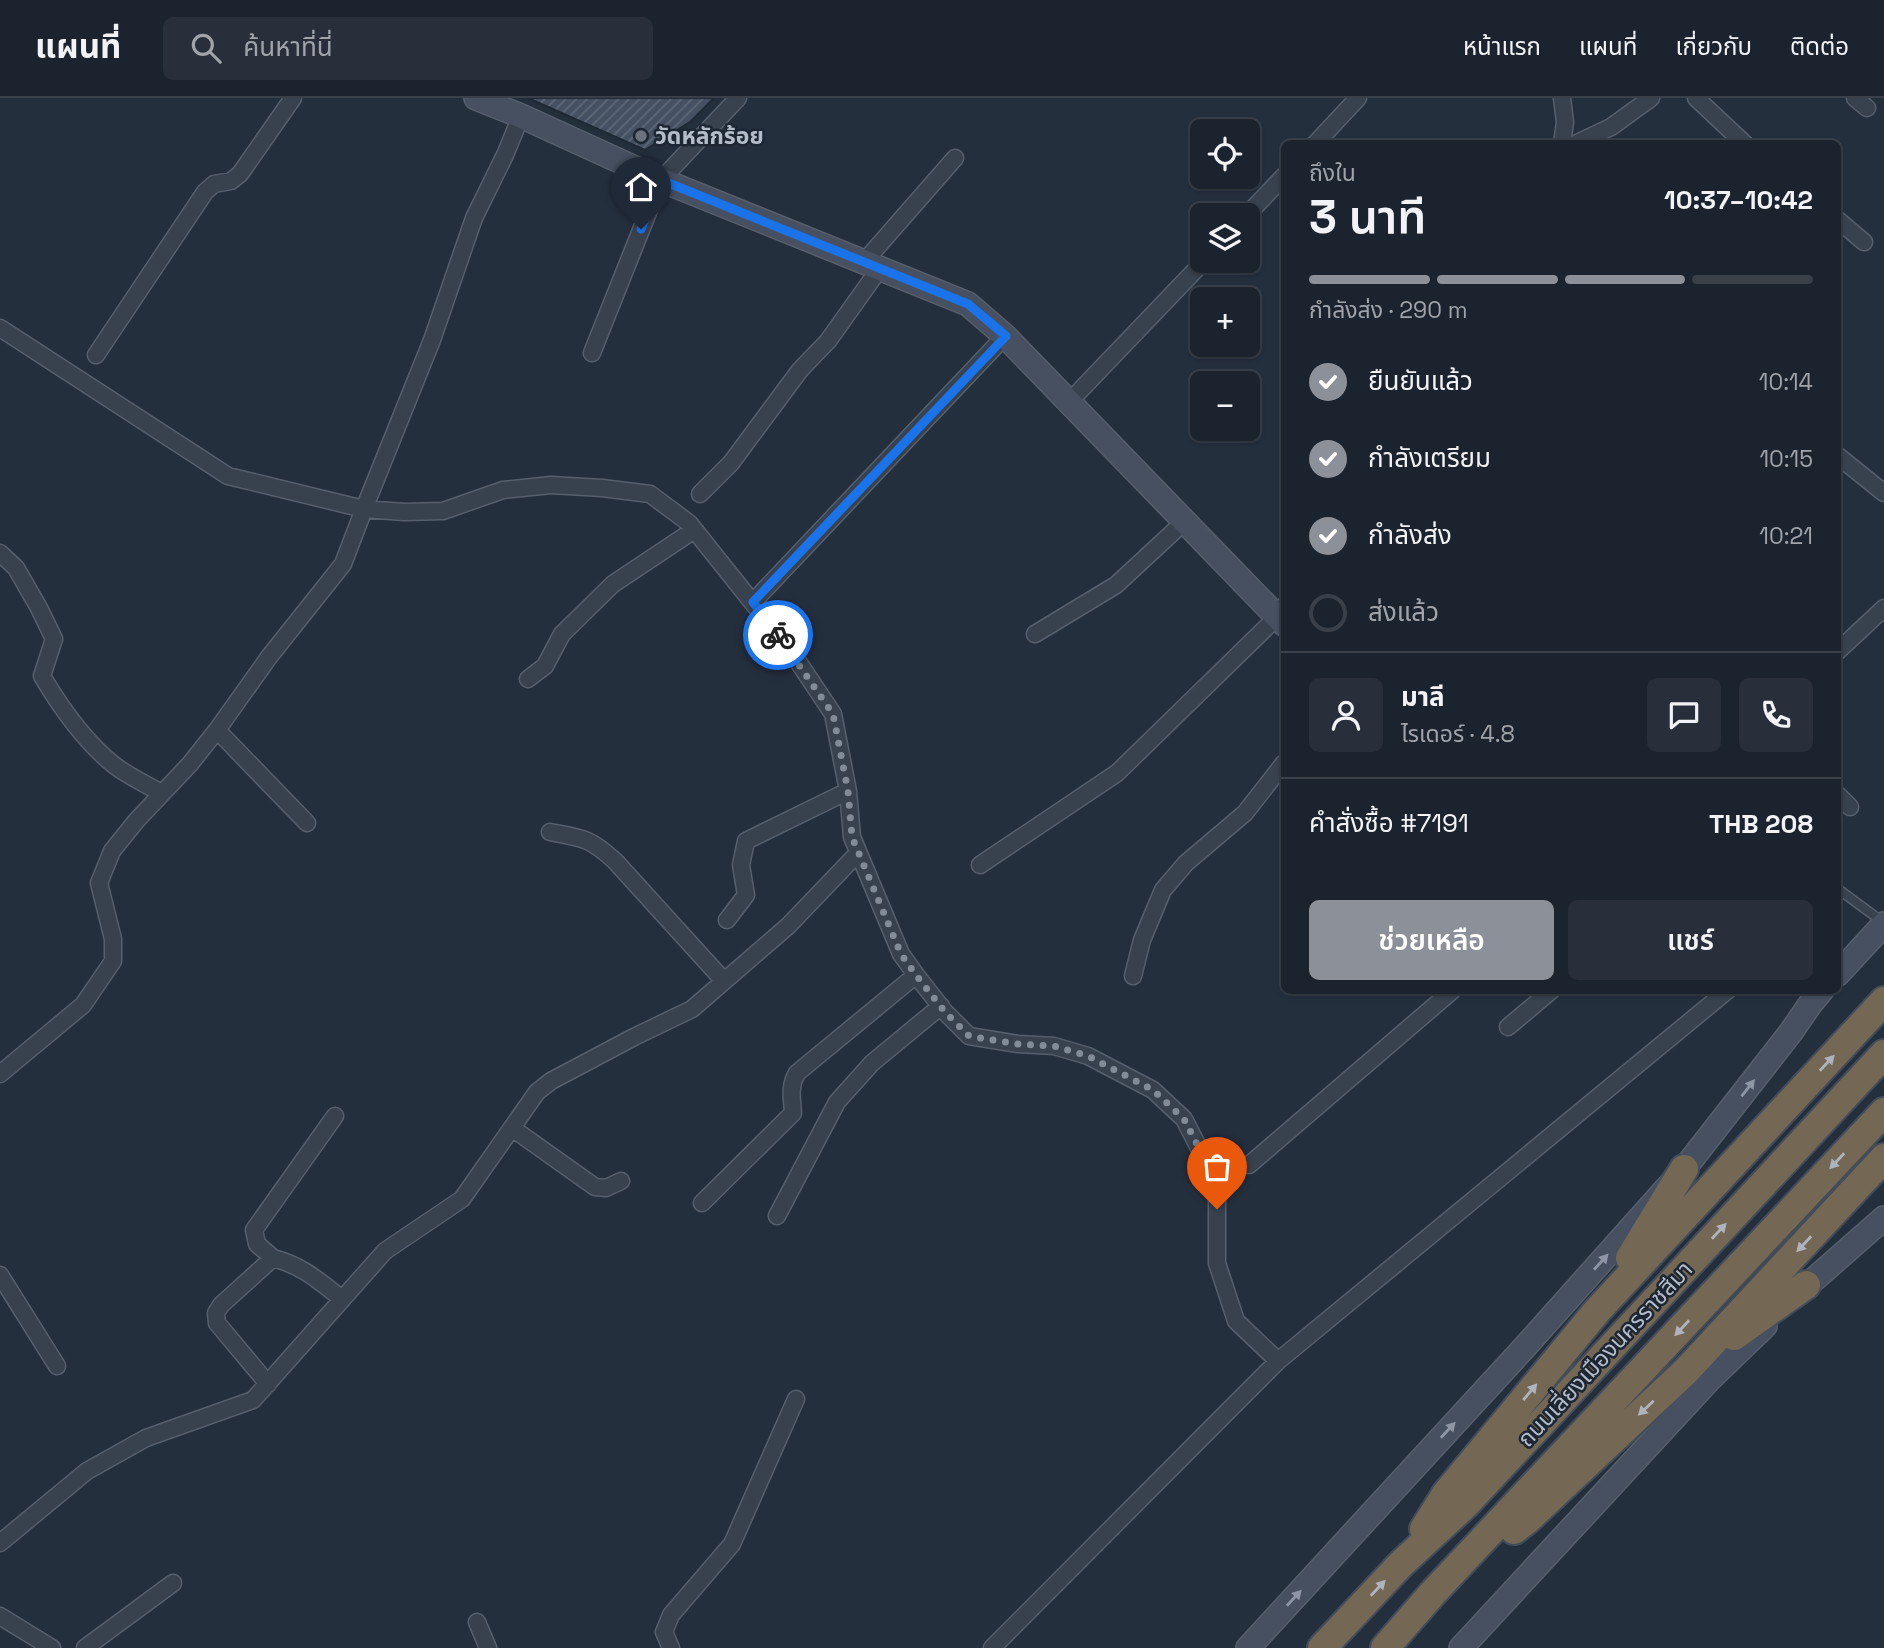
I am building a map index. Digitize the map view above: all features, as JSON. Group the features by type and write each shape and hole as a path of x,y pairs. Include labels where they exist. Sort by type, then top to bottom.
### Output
{"highway":[{"path":"1401,1564 1446,1494 1597,1311 1884,1001"},
{"name":"ถนนเลี่ยงเมืองนครราชสีมา","path":"1322,1648 1401,1564 1466,1504 1884,1054"},
{"name":"ถนนเลี่ยงเมืองนครราชสีมา","path":"1385,1648 1884,1112"},
{"path":"1433,1594 1527,1520 1686,1371 1884,1158"},
{"path":"1597,1311 1684,1169"},
{"path":"1686,1371 1806,1285"}],"main road":[{"path":"476,98 661,180 968,304 1006,336 1185,521 1281,614"},
{"path":"1841,971 1884,923"},
{"path":"1248,1648 1523,1349 1684,1169 1791,1032 1810,995"},
{"path":"1461,1648 1710,1379 1806,1285 1884,1218"}],"street":[{"path":"96,355 205,192 214,184 231,181 240,174 293,98"},
{"path":"593,353 661,180 738,98"},
{"path":"1319,140 1358,98"},
{"path":"1562,98 1562,140"},
{"path":"1583,140 1611,127 1651,98"},
{"path":"1696,98 1741,140"},
{"path":"4,1064 83,1005 113,961 113,939 99,883 112,851 161,793 190,764 343,564 432,340 474,218 521,116"},
{"path":"700,494 731,463 800,370 828,341 872,265 955,158"},
{"path":"1258,203 1281,179"},
{"path":"1841,223 1864,242"},
{"path":"1070,401 1193,273"},
{"path":"0,328 228,476 364,509 404,512 443,511 503,490 551,485 650,494 689,523 791,651 833,714 848,791 852,837 901,954 941,1006 969,1036 1018,1044 1054,1046 1088,1056 1153,1090 1184,1119 1217,1183 1217,1263 1236,1321 1278,1362"},
{"path":"753,602 1006,336"},
{"path":"1841,458 1884,493"},
{"path":"1035,634 1116,585 1185,521"},
{"path":"528,679 545,666 562,634 613,584 694,530"},
{"path":"0,553 16,568 54,639 42,676 58,702 79,731 114,765 161,793"},
{"path":"1841,648 1884,608"},
{"path":"980,865 1104,783 1281,616"},
{"path":"217,730 307,823"},
{"path":"1133,976 1142,940 1163,890 1186,863 1245,813 1281,767"},
{"path":"727,920 746,895 741,865 746,841 848,791"},
{"path":"1841,798 1850,807"},
{"path":"550,832 587,839 602,849 724,981"},
{"path":"0,1543 87,1471 146,1438 253,1400 385,1251 462,1199 537,1092 551,1081 692,1009 788,926 859,853"},
{"path":"702,1203 793,1113 792,1081 797,1073 916,975"},
{"path":"1249,1165 1449,994"},
{"path":"1508,1027 1547,994"},
{"path":"992,1648 1278,1362 1723,994"},
{"path":"777,1216 837,1102 872,1063 941,1006"},
{"path":"335,1116 254,1230 257,1244 274,1258 292,1263 342,1299"},
{"path":"512,1128 595,1187 606,1188 621,1181"},
{"path":"268,1384 216,1323 216,1313 221,1305 274,1258"},
{"path":"0,1275 57,1366"},
{"path":"671,1648 664,1632 671,1615 732,1544 796,1399"},
{"path":"85,1648 173,1583"},
{"path":"0,1616 52,1648"},
{"path":"477,1622 488,1648"}],"lane":[{"path":"1841,890 1884,923"}],"building":[{"name":"วัดหลักร้อย","path":"528,98 714,98 690,122 645,150"}],"way so far":[{"path":"778,635 833,714 848,791 852,837 901,954 916,975 945,1012 969,1036 1018,1044 1054,1046 1088,1056 1153,1090 1184,1119 1217,1183 1217,1209"}],"place":[{"name":"วัดหลักร้อย","path":"641,136"}],"route":[{"path":"641,229 661,180 968,304 1006,336 753,602 778,635"}]}
